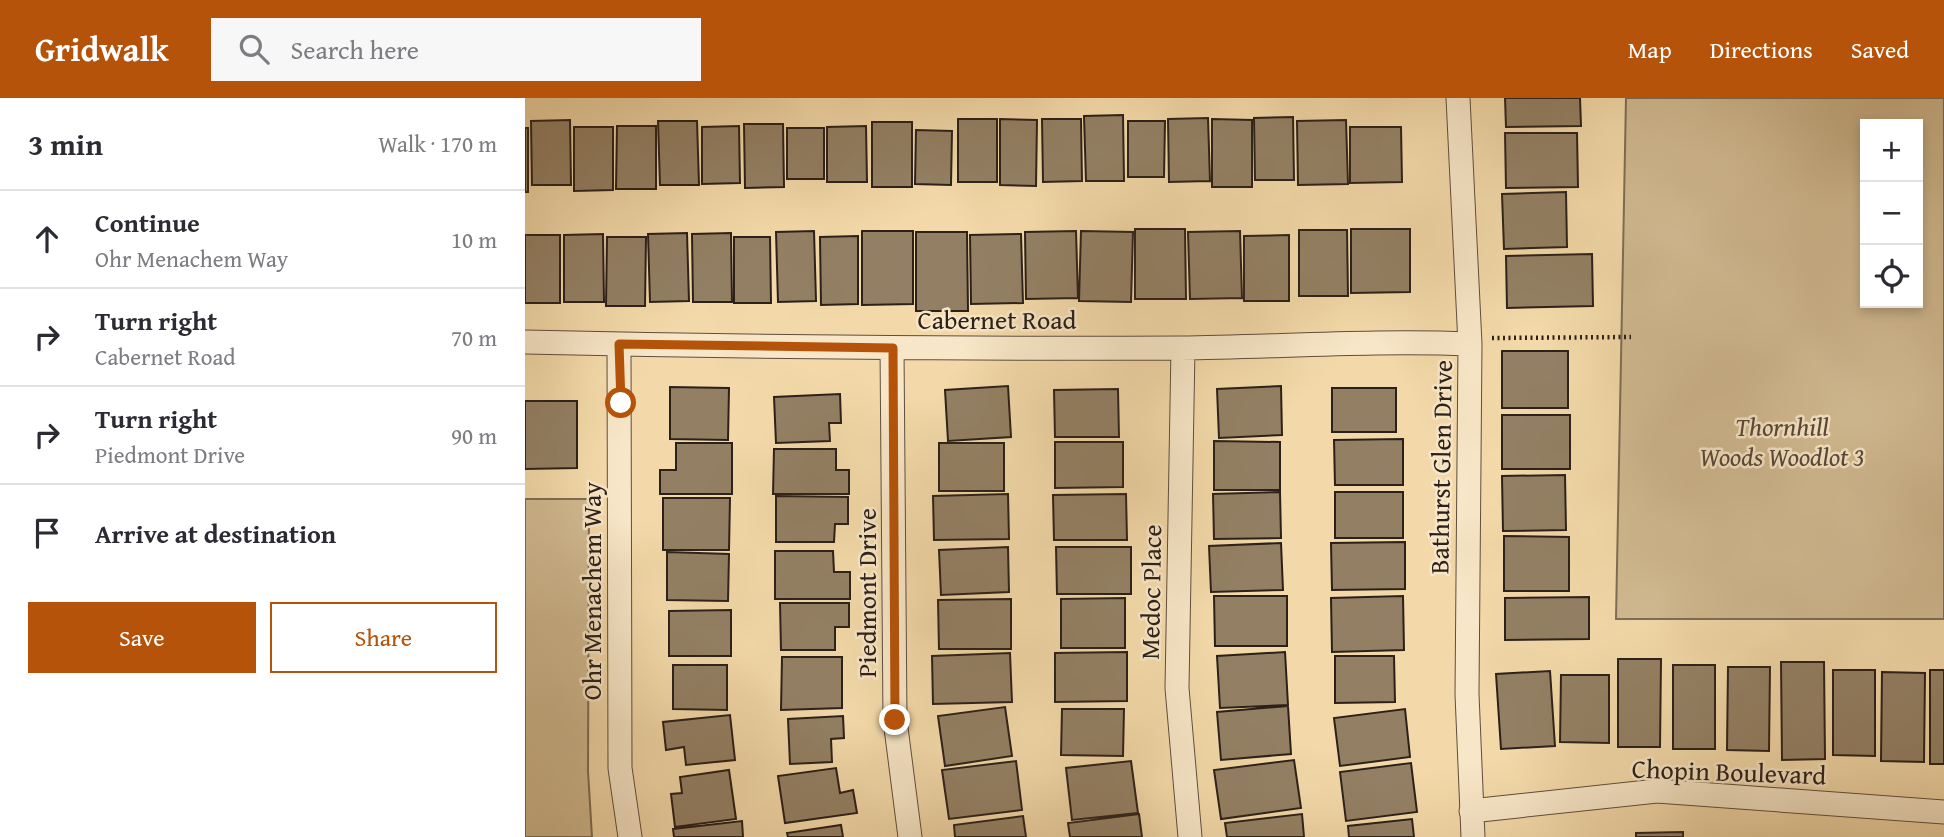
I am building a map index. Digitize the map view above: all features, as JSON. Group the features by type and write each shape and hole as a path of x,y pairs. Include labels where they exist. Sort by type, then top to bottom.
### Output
{"street":[{"name":"Bathurst Glen Drive","path":"1458,98 1470,344 1467,694 1473,837"},
{"name":"Cabernet Road","path":"525,342 893,348 1182,348 1422,342 1470,344"},
{"name":"Ohr Menachem Way","path":"619,344 620,768 630,837"},
{"name":"Piedmont Drive","path":"893,348 895,720 910,837"},
{"name":"Medoc Place","path":"1182,348 1177,688 1190,837"},
{"name":"Chopin Boulevard","path":"1471,811 1657,791 1944,812"}],"path":[{"path":"1470,344 1495,338 1631,337"}],"green space":[{"name":"Thornhill Woods Woodlot 3","path":"1626,98 1944,98 1944,619 1616,619"},
{"path":"525,499 589,499 588,771 592,837 525,837"}],"building":[{"path":"1505,98 1580,98 1581,126 1506,127"},
{"path":"1123,115 1124,181 1086,181 1084,116"},
{"path":"1293,117 1294,180 1255,180 1254,118"},
{"path":"1208,118 1210,181 1169,182 1168,119"},
{"path":"958,119 997,119 997,182 958,182"},
{"path":"1000,119 1037,120 1036,186 1000,185"},
{"path":"1042,119 1081,119 1082,181 1043,182"},
{"path":"1212,119 1252,120 1252,187 1212,187"},
{"path":"570,120 571,185 532,185 531,121"},
{"path":"1346,120 1348,184 1298,185 1297,121"},
{"path":"658,121 697,121 699,185 660,185"},
{"path":"1128,121 1165,121 1164,177 1128,177"},
{"path":"872,122 912,122 912,187 872,187"},
{"path":"744,124 783,124 784,187 745,188"},
{"path":"617,126 656,126 656,189 616,189"},
{"path":"739,126 740,183 702,184 702,127"},
{"path":"866,126 867,182 827,182 827,127"},
{"path":"574,127 613,127 613,190 574,191"},
{"path":"1350,127 1401,127 1402,182 1350,183"},
{"path":"525,128 528,128 528,192 525,192"},
{"path":"787,128 824,128 824,179 787,179"},
{"path":"916,130 952,131 951,185 915,184"},
{"path":"1505,133 1577,133 1578,187 1506,188"},
{"path":"1566,192 1567,247 1504,249 1502,194"},
{"path":"1135,229 1185,229 1186,299 1135,299"},
{"path":"1351,229 1410,229 1410,292 1351,293"},
{"path":"1299,230 1347,230 1348,296 1299,296"},
{"path":"814,231 816,301 778,302 776,232"},
{"path":"862,231 913,231 913,304 862,305"},
{"path":"1076,231 1078,298 1026,299 1025,232"},
{"path":"1081,231 1133,232 1131,302 1079,301"},
{"path":"1240,231 1242,298 1190,299 1188,232"},
{"path":"916,232 967,232 968,311 916,311"},
{"path":"687,233 689,301 650,302 648,234"},
{"path":"731,233 732,302 693,302 692,234"},
{"path":"603,234 604,302 564,302 564,235"},
{"path":"1021,234 1023,303 971,304 970,235"},
{"path":"525,235 560,235 560,303 525,303"},
{"path":"1289,235 1289,301 1244,301 1244,236"},
{"path":"858,236 858,304 821,305 820,237"},
{"path":"607,237 646,237 645,306 606,306"},
{"path":"734,237 770,237 771,303 734,303"},
{"path":"1592,254 1593,306 1507,308 1506,256"},
{"path":"1502,351 1568,351 1568,408 1502,408"},
{"path":"1008,386 1011,437 948,441 945,390"},
{"path":"1281,386 1282,435 1219,438 1217,389"},
{"path":"670,387 729,388 728,440 670,439"},
{"path":"1332,388 1396,388 1396,432 1332,432"},
{"path":"1118,389 1119,437 1055,437 1054,390"},
{"path":"840,394 841,423 829,423 830,441 776,443 774,397"},
{"path":"525,401 577,401 577,468 525,469"},
{"path":"1502,415 1570,415 1570,469 1502,469"},
{"path":"1403,439 1403,485 1335,485 1334,440"},
{"path":"1214,441 1280,442 1280,490 1214,490"},
{"path":"1055,442 1123,442 1123,487 1055,488"},
{"path":"676,443 732,443 732,494 660,494 660,470 676,470"},
{"path":"939,443 1004,443 1004,491 939,491"},
{"path":"774,449 836,449 836,470 849,470 849,494 773,494"},
{"path":"1565,475 1566,530 1503,531 1502,476"},
{"path":"1280,492 1281,538 1214,539 1213,494"},
{"path":"1335,492 1403,492 1403,538 1335,538"},
{"path":"1008,494 1009,539 934,540 933,496"},
{"path":"1126,494 1127,540 1054,540 1053,495"},
{"path":"776,496 848,497 848,524 835,524 834,542 776,542"},
{"path":"663,498 730,498 729,550 663,550"},
{"path":"1504,536 1569,537 1569,591 1504,591"},
{"path":"1405,542 1405,589 1332,590 1331,543"},
{"path":"1281,543 1283,590 1211,592 1209,546"},
{"path":"1008,547 1009,592 941,595 939,550"},
{"path":"1056,547 1131,547 1131,594 1057,594"},
{"path":"775,551 833,551 834,572 850,572 850,599 775,599"},
{"path":"667,552 729,554 728,601 667,600"},
{"path":"1214,596 1287,596 1287,646 1215,646"},
{"path":"1403,596 1404,650 1332,652 1331,598"},
{"path":"1589,597 1589,639 1505,640 1505,598"},
{"path":"1125,598 1125,648 1061,648 1061,599"},
{"path":"1011,599 1011,649 939,649 938,600"},
{"path":"780,603 849,603 849,627 835,627 835,650 781,650"},
{"path":"731,610 731,656 669,656 669,611"},
{"path":"1127,652 1127,701 1055,702 1055,653"},
{"path":"1285,652 1288,705 1220,708 1217,656"},
{"path":"1010,653 1012,702 933,704 932,656"},
{"path":"1335,656 1394,656 1395,702 1335,703"},
{"path":"782,657 842,657 842,708 781,710"},
{"path":"1618,659 1661,659 1660,747 1618,747"},
{"path":"1781,662 1824,662 1825,759 1782,760"},
{"path":"673,665 727,665 727,710 673,709"},
{"path":"1673,665 1715,665 1715,749 1673,749"},
{"path":"1728,667 1770,667 1769,751 1727,750"},
{"path":"1833,670 1875,670 1875,756 1833,755"},
{"path":"1930,670 1944,670 1944,764 1930,764"},
{"path":"1550,671 1555,746 1501,749 1496,674"},
{"path":"1882,672 1925,673 1924,762 1881,761"},
{"path":"1561,675 1609,675 1609,743 1560,742"},
{"path":"1288,706 1291,754 1221,760 1217,712"},
{"path":"1005,707 1012,756 945,766 938,716"},
{"path":"1062,709 1124,709 1123,756 1061,755"},
{"path":"1405,709 1410,757 1340,766 1334,718"},
{"path":"730,715 735,760 686,765 684,747 666,750 663,722"},
{"path":"843,716 844,738 831,739 832,762 790,764 788,719"},
{"path":"1294,760 1301,808 1221,819 1214,770"},
{"path":"1016,761 1022,810 949,819 942,770"},
{"path":"1131,761 1138,813 1072,820 1066,768"},
{"path":"1411,763 1417,812 1346,821 1340,772"},
{"path":"836,768 840,793 853,790 857,813 785,823 778,776"},
{"path":"729,770 736,819 675,827 671,794 682,793 680,777"},
{"path":"1139,814 1142,837 1070,837 1068,823"},
{"path":"1302,814 1304,837 1227,837 1225,823"},
{"path":"1023,816 1026,837 955,837 954,825"},
{"path":"1412,819 1414,837 1349,837 1348,826"},
{"path":"742,821 743,837 674,837 673,829"},
{"path":"841,825 843,837 788,837 787,833"},
{"path":"1683,832 1683,837 1636,837 1636,833"}],"route":[{"path":"621,403 619,344 893,348 895,720"}]}
